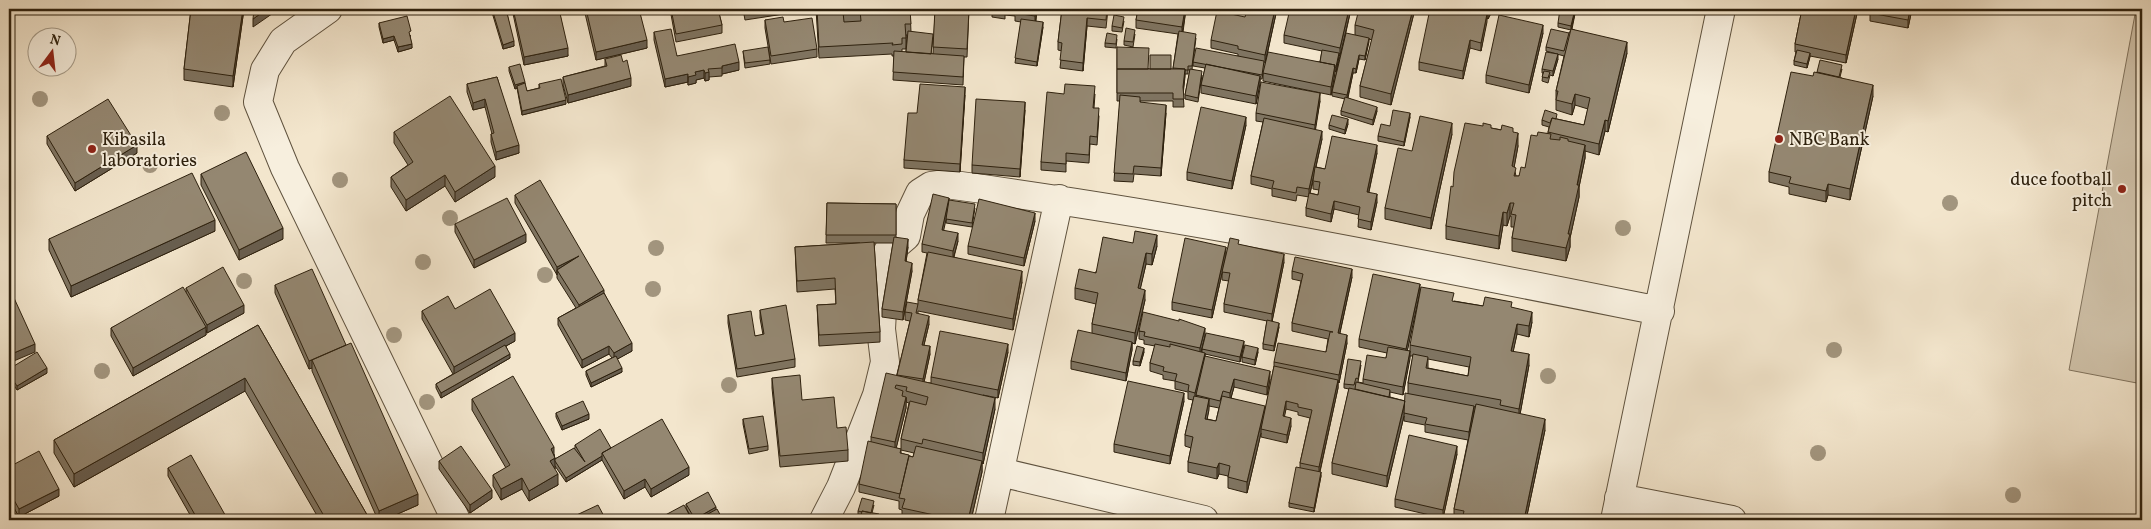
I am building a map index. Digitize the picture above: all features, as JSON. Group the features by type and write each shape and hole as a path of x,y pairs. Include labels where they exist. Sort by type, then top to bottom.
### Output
{"street":[{"path":"328,9 283,41 265,70 258,102 285,168 456,520"},
{"path":"1721,9 1660,311 1617,509 1732,520"},
{"path":"824,520 841,487 877,395 885,362 881,329 885,257 891,246 906,236 910,214 920,193 932,186 946,184 1059,199 1358,251 1660,311"},
{"path":"989,520 1059,199"},
{"path":"1000,472 1204,520"}],"shaded area":[{"name":"duce football pitch","path":"2136,9 2142,9 2142,384 2069,370"}],"building":[{"path":"191,9 243,9 233,76 184,69"},
{"path":"254,9 267,9 253,19"},
{"path":"492,9 506,9 514,41 503,45"},
{"path":"513,9 559,9 568,48 524,57"},
{"path":"586,9 639,9 647,40 596,52"},
{"path":"671,9 718,9 722,25 676,34"},
{"path":"745,9 766,9 745,12"},
{"path":"817,9 910,9 911,24 905,24 906,38 902,38 902,44 819,47","holes":["860,10 861,21 844,22 843,12"]},
{"path":"935,9 969,9 967,49 933,47"},
{"path":"1015,9 1036,9 1035,16 1015,13"},
{"path":"1062,9 1107,9 1106,20 1087,18 1083,63 1060,60 1062,43 1058,42"},
{"path":"1138,9 1185,9 1182,27 1136,20"},
{"path":"1247,9 1275,9 1265,55 1211,40 1217,11 1245,17"},
{"path":"1290,9 1349,9 1340,48 1284,35"},
{"path":"1359,9 1413,9 1391,94 1360,86 1374,30 1355,25"},
{"path":"1430,9 1464,9 1487,14 1481,43 1470,40 1463,71 1419,62"},
{"path":"1473,9 1491,9 1488,15"},
{"path":"1560,9 1575,9 1571,26 1558,23"},
{"path":"1802,9 1856,9 1846,55 1795,44"},
{"path":"1870,9 1910,9 1908,20 1870,13"},
{"path":"1114,15 1124,17 1122,28 1112,26"},
{"path":"1499,15 1543,25 1529,85 1486,75"},
{"path":"407,16 412,44 398,47 394,36 383,39 379,23"},
{"path":"783,17 784,22 812,18 817,49 771,56 765,20"},
{"path":"1021,19 1043,22 1037,62 1015,58"},
{"path":"1126,28 1135,30 1133,42 1124,41"},
{"path":"671,29 677,56 735,44 739,62 722,66 722,68 708,69 709,72 705,73 704,70 695,72 696,75 688,77 688,74 665,79 654,32"},
{"path":"1551,29 1569,33 1564,51 1546,47"},
{"path":"1571,29 1627,42 1608,121 1605,120 1599,144 1548,132 1552,118 1584,125 1590,98 1575,94 1572,104 1556,100 1558,91 1556,91"},
{"path":"908,31 933,34 931,54 906,52"},
{"path":"1179,31 1196,34 1192,66 1188,66 1188,70 1173,68"},
{"path":"1107,33 1117,35 1116,44 1105,43"},
{"path":"1346,33 1369,38 1365,56 1359,55 1356,69 1353,68 1347,95 1332,92"},
{"path":"768,47 770,60 745,63 743,51"},
{"path":"1117,47 1149,48 1148,69 1117,69"},
{"path":"1196,48 1264,61 1262,75 1193,62"},
{"path":"1322,50 1339,53 1336,67 1334,67 1335,65 1320,62"},
{"path":"1797,50 1810,53 1807,64 1794,61"},
{"path":"894,51 964,56 963,77 893,72"},
{"path":"1268,52 1335,65 1331,87 1263,73"},
{"path":"1546,52 1558,54 1553,71 1542,69"},
{"path":"621,55 623,62 627,60 631,78 568,95 563,77 607,66 605,59"},
{"path":"1150,55 1171,55 1171,69 1150,69"},
{"path":"1820,60 1842,65 1839,77 1817,72"},
{"path":"520,64 525,82 515,85 509,67"},
{"path":"1206,64 1260,76 1256,96 1201,85"},
{"path":"1117,69 1185,69 1184,99 1173,99 1173,93 1117,93"},
{"path":"1190,69 1202,71 1198,98 1185,95"},
{"path":"1544,71 1550,72 1548,78 1542,77"},
{"path":"1791,72 1813,76 1814,72 1873,85 1850,189 1828,184 1826,191 1789,183 1791,177 1769,172"},
{"path":"497,77 519,145 496,152 491,134 494,133 485,99 473,103 467,84"},
{"path":"561,79 566,100 522,111 517,86 525,83 527,91 540,88 539,84"},
{"path":"1261,82 1320,93 1315,125 1256,113"},
{"path":"920,84 965,87 960,164 904,160 908,113 917,113"},
{"path":"1065,84 1095,86 1093,108 1099,108 1097,137 1090,136 1089,155 1066,153 1066,164 1041,162 1047,92 1064,94"},
{"path":"1120,95 1140,97 1140,102 1166,105 1161,168 1134,166 1133,174 1114,173"},
{"path":"450,96 495,166 455,192 445,175 406,200 391,177 413,162 394,132"},
{"path":"1345,97 1377,107 1373,120 1341,111"},
{"name":"Kibasila laboratories","path":"108,99 137,145 75,183 47,136"},
{"path":"976,99 1025,102 1020,169 972,165"},
{"path":"1201,107 1246,117 1232,181 1187,172"},
{"path":"1393,110 1410,113 1404,142 1378,136 1381,124 1390,126"},
{"path":"1545,110 1557,114 1556,119 1552,118 1550,123 1542,120"},
{"path":"9,114 13,114 9,142"},
{"path":"1332,115 1348,119 1345,130 1329,125"},
{"path":"1420,116 1452,123 1431,218 1385,208 1398,148 1412,151"},
{"path":"1264,118 1322,131 1309,189 1297,187 1296,193 1272,188 1274,181 1251,176"},
{"path":"1465,123 1483,126 1483,123 1491,125 1491,128 1501,130 1502,125 1513,128 1513,132 1518,133 1512,166 1516,168 1514,176 1519,176 1521,167 1525,168 1531,135 1537,136 1538,132 1551,134 1550,139 1560,140 1560,137 1585,145 1566,248 1512,238 1516,215 1511,214 1514,203 1510,203 1507,213 1503,212 1499,236 1446,226 1451,186 1453,187 1454,172"},
{"path":"1332,136 1377,145 1367,192 1377,194 1371,222 1358,219 1360,207 1334,201 1331,214 1306,208 1309,193 1318,195 1320,182 1313,181 1315,167 1325,169"},
{"path":"246,152 283,228 239,250 201,174"},
{"path":"192,173 215,220 71,286 49,239"},
{"path":"540,180 604,290 579,305 557,270 579,256 557,267 515,195"},
{"path":"933,194 949,198 942,230 958,233 953,251 922,244"},
{"path":"507,198 526,234 474,260 455,224"},
{"path":"979,199 1035,213 1024,258 968,246"},
{"path":"949,200 975,204 972,223 946,219"},
{"path":"827,203 896,204 896,235 826,235"},
{"path":"1135,231 1157,235 1152,254 1146,253 1138,288 1145,290 1135,333 1092,324 1098,293 1075,288 1079,269 1096,273 1103,237 1133,243"},
{"path":"894,237 908,239 905,261 912,263 903,312 882,309"},
{"path":"1185,238 1226,247 1212,310 1172,302"},
{"path":"1230,238 1239,240 1238,244 1284,254 1272,314 1224,304 1230,273 1222,272"},
{"path":"874,242 880,332 819,335 817,305 836,304 835,278 797,281 795,247"},
{"path":"928,252 1022,271 1013,319 918,300"},
{"path":"1295,257 1352,269 1338,333 1347,335 1339,375 1274,362 1278,343 1326,352 1330,332 1333,332 1292,323 1303,274 1292,271"},
{"path":"223,267 244,305 207,325 186,288"},
{"path":"312,269 346,345 309,361 275,285"},
{"path":"1373,274 1420,284 1406,349 1359,339"},
{"path":"9,287 35,344 9,355"},
{"path":"183,287 206,327 133,368 111,328"},
{"path":"1421,287 1454,293 1452,301 1483,306 1485,297 1512,302 1511,307 1532,312 1529,326 1517,324 1511,351 1529,354 1519,409 1500,405 1501,400 1408,383 1413,354 1428,357 1426,368 1468,376 1471,357 1410,345"},
{"path":"490,289 515,333 454,367 422,311 448,296 455,309"},
{"path":"604,293 632,343 614,353 609,346 582,360 558,318"},
{"path":"907,302 918,304 916,313 929,316 922,345 930,346 923,379 897,375 912,313 905,312"},
{"path":"786,305 795,359 737,369 728,315 751,311 755,336 764,334 760,310"},
{"path":"1143,312 1179,321 1179,319 1205,328 1200,348 1144,336 1145,332 1139,331"},
{"path":"1267,320 1279,323 1274,346 1263,344"},
{"path":"258,325 370,520 317,520 324,516 245,378 74,474 54,440"},
{"path":"1078,330 1132,342 1126,373 1071,361"},
{"path":"940,331 1008,344 998,390 931,377"},
{"path":"1206,333 1244,341 1240,357 1202,349"},
{"path":"351,343 418,494 379,511 312,360"},
{"path":"1155,344 1170,347 1170,344 1205,353 1195,393 1188,391 1189,385 1175,381 1177,374 1163,371 1164,367 1150,363"},
{"path":"505,345 510,354 441,393 436,384"},
{"path":"1245,345 1258,348 1255,360 1242,357"},
{"path":"1137,346 1144,348 1140,362 1133,361"},
{"path":"1388,347 1410,351 1403,387 1363,379 1367,355 1386,358"},
{"path":"37,352 47,368 17,386 9,374 9,369"},
{"path":"616,356 622,368 591,383 586,371"},
{"path":"1205,356 1270,371 1267,387 1234,379 1230,393 1223,391 1220,401 1196,395"},
{"path":"1348,359 1361,361 1358,379 1356,378 1354,385 1344,384"},
{"path":"1274,366 1338,380 1319,467 1300,463 1312,410 1298,407 1298,404 1286,401 1283,416 1291,418 1287,435 1261,429"},
{"path":"886,373 995,398 983,453 923,439 922,444 901,439 910,401 926,405 928,397 906,391 907,387 896,385 895,388 903,391 902,396 906,397 895,442 871,437"},
{"path":"800,375 802,400 834,397 837,428 846,427 848,450 780,456 772,378"},
{"path":"513,376 554,447 551,449 555,458 550,461 558,474 529,491 522,478 501,489 493,475 510,465 472,399"},
{"path":"1128,381 1184,393 1170,456 1114,444"},
{"path":"1356,382 1390,390 1389,397 1355,389"},
{"path":"1349,388 1405,401 1387,476 1332,463"},
{"path":"1405,393 1474,406 1469,432 1425,424 1427,418 1404,413"},
{"path":"1194,396 1209,399 1205,419 1216,421 1222,396 1265,406 1247,482 1228,477 1230,466 1219,463 1217,468 1188,462 1193,437 1185,435"},
{"path":"583,401 589,414 562,426 556,413"},
{"path":"1476,404 1545,419 1524,520 1462,520 1464,511 1454,509"},
{"path":"763,416 768,446 749,449 743,419"},
{"path":"662,419 689,467 651,489 645,479 624,491 602,453"},
{"path":"600,429 611,448 602,453 602,456 566,478 555,459 574,448 585,462 575,445"},
{"path":"1409,435 1457,446 1443,510 1395,499"},
{"path":"868,441 901,449 900,453 909,455 900,494 859,484"},
{"path":"461,446 492,490 470,505 439,461"},
{"path":"916,446 982,461 968,520 957,520 902,508 905,499 899,498 909,456 913,457"},
{"path":"39,451 59,489 19,509 9,491 9,467"},
{"path":"191,455 228,520 198,520 168,468"},
{"path":"1296,467 1321,472 1314,508 1289,503"},
{"path":"708,492 716,507 695,519 686,504"},
{"path":"862,498 874,501 871,513 858,511"},
{"path":"9,500 21,520 9,520"},
{"path":"598,505 606,520 566,520"},
{"path":"684,505 692,520 656,520"},
{"path":"717,509 723,520 697,520"},
{"path":"862,511 879,514 878,520 860,520"},
{"path":"898,515 920,520 897,520"}],"place":[{"name":"NBC Bank","path":"1779,139"},
{"name":"Kibasila laboratories","path":"92,149"},
{"name":"duce football pitch","path":"2122,189"}]}
